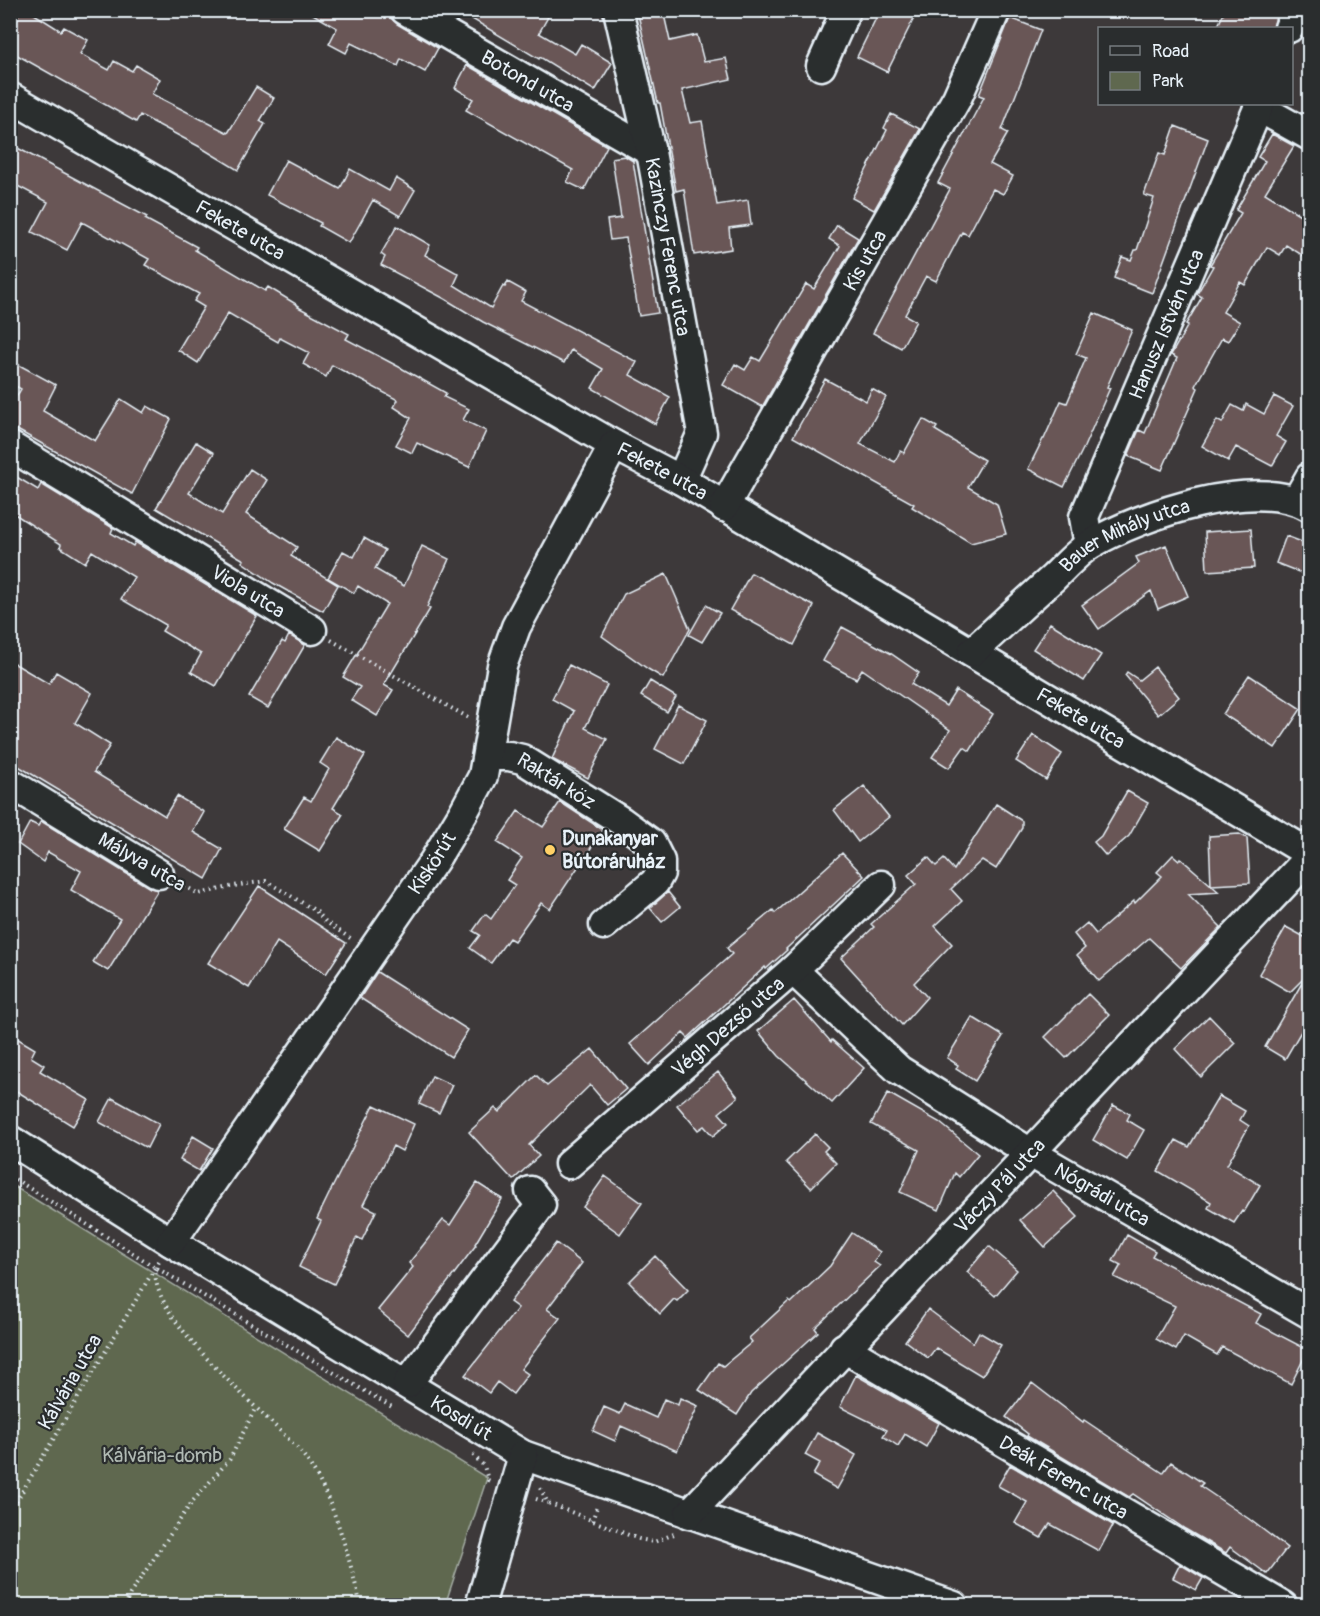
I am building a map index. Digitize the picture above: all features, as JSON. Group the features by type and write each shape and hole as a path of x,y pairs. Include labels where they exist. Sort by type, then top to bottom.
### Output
{"street":[{"name":"Botond utca","path":"405,10 651,152"},
{"name":"Kazinczy Ferenc utca","path":"618,10 651,152 702,433 681,480"},
{"path":"821,66 846,10"},
{"name":"Kis utca","path":"724,507 957,98 996,10"},
{"path":"1289,27 1296,10"},
{"name":"Fekete utca","path":"10,97 614,445 681,480 1310,855"},
{"path":"1259,105 1310,136"},
{"name":"Hanusz István utca","path":"1089,545 1084,517 1259,105"},
{"name":"Kiskörút","path":"171,1242 434,861 463,813 483,776 502,666 516,627 614,445"},
{"name":"Viola utca","path":"10,446 312,630"},
{"name":"Bauer Mihály utca","path":"972,652 1089,545 1143,520 1202,500 1259,494 1305,495"},
{"name":"Raktár köz","path":"489,743 510,756 522,759 621,821 651,843 660,861 660,873 655,882 604,925"},
{"name":"Mályva utca","path":"10,783 159,874"},
{"name":"Váczy Pál utca","path":"688,1514 1310,855"},
{"name":"Végh Dezső utca","path":"569,1164 793,970 881,885"},
{"name":"Nógrádi utca","path":"793,970 899,1070 1029,1152 1310,1314"},
{"name":"Kosdi út","path":"10,1140 171,1242 399,1396 523,1455 954,1605"},
{"path":"399,1396 541,1205 530,1191"},
{"name":"Deák Ferenc utca","path":"844,1348 1283,1605"},
{"path":"480,1605 523,1455"}],"path":[{"path":"312,630 489,743"},
{"name":"Mályva utca","path":"159,874 168,876 199,894 266,881 316,910 326,922 372,952"},
{"path":"10,1176 155,1267 399,1396"},
{"name":"Kálvária utca","path":"10,1512 171,1242"},
{"path":"155,1267 158,1290 176,1319 212,1365 303,1455 323,1486 336,1519 361,1605"},
{"path":"125,1605 130,1594 192,1502 230,1459 255,1409"},
{"path":"465,1450 475,1456 484,1466 488,1480 639,1539 654,1542 674,1534 688,1514"},
{"path":"523,1455 548,1503"}],"green space":[{"name":"Kálvária-domb","path":"10,1184 487,1478 445,1605 11,1605"}],"building":[{"path":"21,10 28,10 61,31 64,27 88,40 80,54 109,70 114,61 132,71 136,65 160,79 152,94 228,133 256,87 274,98 260,121 265,124 238,170 140,115 136,122 10,51 10,27"},
{"path":"306,10 379,10 397,24 438,48 425,72 401,59 398,66 351,43 346,53 329,44 337,28"},
{"path":"457,10 537,10 548,17 539,33 575,54 581,44 612,63 595,91"},
{"path":"637,10 663,10 670,41 697,35 704,62 726,58 731,79 682,90 690,123 702,121 717,205 748,200 751,225 729,228 731,249 694,255 684,189 676,191 660,103 658,103"},
{"path":"880,10 918,10 887,72 857,57"},
{"path":"1225,10 1260,10 1276,17 1273,27 1217,27"},
{"path":"1010,18 1041,30 1002,130 1008,133 990,164 1013,176 1003,194 993,189 968,235 962,232 936,281 926,276 905,315 916,321 901,348 873,333 950,189 938,183 984,97 979,95"},
{"path":"467,65 607,146 584,190 567,182 573,170 466,110 473,99 455,88"},
{"path":"891,114 920,129 874,210 852,198 887,130 884,128"},
{"path":"1175,126 1208,139 1152,293 1114,278 1122,257 1131,260 1137,250 1154,198 1144,195 1159,153 1165,155"},
{"path":"1272,134 1294,146 1265,193 1310,221 1310,260 1286,245 1280,255 1267,247 1245,285 1240,282 1223,312 1240,322 1228,341 1222,338 1195,386 1198,388 1162,470 1128,456 1139,430 1145,433 1177,358 1171,355 1202,297 1197,294 1213,266 1210,265 1241,213 1236,210 1265,161 1258,157"},
{"path":"10,144 147,217 145,219 197,247 195,250 265,291 268,287 298,307 349,334 346,339 446,393 444,397 469,409 463,420 486,431 469,467 417,443 412,453 396,445 411,418 394,407 398,400 332,365 326,377 303,364 309,353 280,338 278,342 228,313 198,363 178,350 204,307 194,301 199,294 145,265 149,259 82,222 67,250 32,232 48,202 10,182"},
{"path":"625,156 633,161 658,313 639,316 626,238 610,240 607,220 621,218 612,158"},
{"path":"286,160 340,189 350,169 389,191 396,178 415,190 400,216 373,200 349,243 319,226 321,223 267,195"},
{"path":"837,225 858,238 762,407 723,385 735,364 745,370 753,357 760,361 806,284 814,289 840,246 829,239"},
{"path":"397,226 430,245 425,255 459,274 454,285 491,308 503,286 505,287 508,282 526,292 521,301 637,362 630,375 670,397 655,424 592,388 603,369 571,350 564,363 483,322 381,265 385,257 381,254"},
{"path":"1094,313 1132,330 1107,387 1110,388 1064,487 1028,469 1061,401 1067,403 1086,358 1076,354"},
{"path":"10,360 56,385 43,411 95,441 121,399 143,413 147,406 171,419 132,494 10,426 10,407 21,389 10,383"},
{"path":"825,379 866,401 872,389 886,397 860,444 895,462 900,451 904,453 923,419 937,427 935,430 984,460 968,487 997,504 1006,534 971,543 912,507 914,504 793,437"},
{"path":"1274,396 1293,406 1276,436 1286,442 1272,466 1236,447 1228,461 1202,446 1217,420 1222,423 1232,405 1243,411 1246,404 1264,414"},
{"path":"196,442 214,453 189,493 222,514 250,469 267,480 246,514 297,547 291,556 338,585 323,611 273,583 242,562 244,560 156,508"},
{"path":"10,473 38,490 41,484 113,528 111,533 133,546 135,542 257,616 216,686 191,672 201,654 162,631 166,625 121,599 134,577 92,551 85,563 60,547 61,544 10,511"},
{"path":"1251,529 1254,568 1207,571 1205,532"},
{"path":"1286,536 1310,545 1310,559 1304,574 1276,563"},
{"path":"364,538 385,550 375,569 404,586 422,546 449,559 427,607 430,609 384,685 393,690 377,716 351,700 360,687 343,677 387,604 358,586 354,593 328,578 343,551 354,557"},
{"path":"1166,545 1188,596 1158,609 1151,591 1099,629 1082,605 1139,563 1136,557"},
{"path":"751,573 814,606 794,645 730,610"},
{"path":"666,574 690,629 663,678 602,636 624,594"},
{"path":"706,605 720,613 702,642 689,635"},
{"path":"1050,623 1101,655 1084,681 1033,649"},
{"path":"842,627 890,653 919,673 911,684 946,706 956,690 993,714 970,751 964,747 949,768 932,757 950,730 862,669 856,679 823,661"},
{"path":"289,635 305,645 268,708 249,697 282,641 285,643"},
{"path":"10,661 49,684 56,672 92,693 75,723 110,745 94,772 165,816 177,796 204,812 193,832 222,849 206,879 10,761"},
{"path":"569,665 607,685 585,728 607,739 588,778 552,759 574,711 552,699"},
{"path":"1155,667 1179,697 1158,715 1125,675 1127,672 1139,680"},
{"path":"1249,675 1301,709 1275,748 1223,714"},
{"path":"650,681 676,697 667,712 641,696"},
{"path":"678,705 707,720 684,764 655,749"},
{"path":"1033,735 1062,754 1046,780 1016,761"},
{"path":"336,737 365,755 333,808 343,814 320,851 284,829 304,797 311,801 329,769 320,763"},
{"path":"864,786 889,817 858,842 834,810"},
{"path":"1127,791 1148,803 1129,836 1106,856 1094,842 1101,836"},
{"name":"Dunakanyar Bútoráruház","path":"560,802 603,830 550,909 541,903 514,941 509,938 491,963 470,948 480,935 473,931 485,914 491,919 515,885 507,880 522,858 497,842 518,811 543,827"},
{"path":"996,804 1022,821 1022,828 996,869 982,860 951,889 962,901 935,926 952,944 914,983 927,997 902,1025 841,958 874,927 871,924 916,884 908,875 928,857 936,866 944,859 954,870"},
{"path":"41,821 150,888 158,890 108,971 93,962 120,919 71,890 81,871 48,852 43,862 18,844 30,822 38,826"},
{"path":"1239,834 1247,838 1250,883 1211,885 1209,836"},
{"path":"842,853 864,876 787,950 766,969 765,967 688,1038 683,1033 649,1065 630,1044 732,954 727,948 773,910 775,913"},
{"path":"1173,855 1179,860 1180,858 1219,892 1188,894 1221,927 1181,968 1149,938 1099,981 1077,955 1085,948 1074,934 1087,923 1096,934 1134,901 1135,903 1162,876 1157,872"},
{"path":"259,886 346,943 326,974 277,942 249,988 208,963"},
{"path":"668,892 680,907 662,922 650,908"},
{"path":"1286,927 1310,940 1310,1016 1285,1059 1265,1047 1306,976 1290,992 1259,974"},
{"path":"377,972 468,1030 451,1057 360,998"},
{"path":"1088,994 1109,1015 1066,1058 1045,1037"},
{"path":"794,1000 831,1042 832,1040 864,1068 832,1103 779,1056 758,1031"},
{"path":"1209,1016 1235,1043 1201,1077 1175,1049"},
{"path":"972,1017 1003,1036 975,1081 956,1069 958,1065 947,1058"},
{"path":"10,1034 35,1049 31,1057 44,1065 40,1071 89,1100 73,1126 10,1087"},
{"path":"592,1049 626,1089 607,1105 590,1085 529,1145 539,1156 513,1180 469,1132 495,1108 499,1112 536,1075 547,1086"},
{"path":"718,1072 738,1097 719,1113 728,1123 713,1136 704,1126 698,1130 677,1105"},
{"path":"432,1076 452,1085 439,1113 419,1104"},
{"path":"888,1093 939,1122 978,1154 959,1177 955,1173 939,1210 900,1192 919,1150 871,1124"},
{"path":"1219,1096 1245,1111 1240,1120 1249,1126 1227,1165 1260,1185 1244,1212 1242,1211 1234,1223 1208,1208 1211,1202 1158,1171 1176,1140 1189,1147"},
{"path":"112,1098 159,1124 147,1148 99,1122"},
{"path":"374,1105 414,1124 402,1151 393,1146 363,1205 376,1211 362,1240 357,1237 334,1284 299,1267 321,1221 317,1219"},
{"path":"1113,1105 1130,1114 1127,1120 1144,1130 1127,1160 1093,1140"},
{"path":"815,1134 828,1147 824,1151 836,1163 811,1188 786,1162"},
{"path":"193,1136 213,1148 199,1171 180,1160"},
{"path":"605,1176 642,1203 620,1234 583,1207"},
{"path":"477,1183 502,1199 476,1245 408,1335 378,1310 413,1267 409,1263 443,1220 450,1225"},
{"path":"1053,1191 1078,1217 1045,1247 1020,1220"},
{"path":"852,1233 880,1252 874,1262 880,1266 815,1328 818,1332 751,1393 737,1415 699,1390 718,1363 723,1366 752,1342 749,1338 830,1266"},
{"path":"1127,1235 1155,1251 1152,1256 1261,1314 1256,1323 1308,1350 1291,1384 1222,1347 1217,1355 1184,1336 1176,1350 1156,1339 1175,1306 1114,1277 1121,1265 1113,1261"},
{"path":"556,1243 582,1263 547,1309 560,1318 521,1369 528,1374 513,1394 497,1382 489,1393 465,1375 518,1308 510,1302"},
{"path":"989,1246 1017,1270 995,1296 967,1272"},
{"path":"655,1256 688,1290 677,1301 674,1299 660,1314 629,1282"},
{"path":"928,1309 973,1343 979,1332 1001,1345 982,1376 936,1348 928,1358 905,1341"},
{"path":"856,1375 939,1423 926,1447 905,1434 898,1446 883,1436 887,1430 840,1407"},
{"path":"1032,1383 1083,1422 1084,1420 1163,1473 1171,1462 1203,1483 1200,1486 1287,1548 1267,1574 1230,1547 1226,1553 1133,1494 1129,1497 1027,1436 1028,1434 1006,1417"},
{"path":"680,1398 698,1406 677,1451 621,1426 615,1441 593,1431 604,1407 620,1414 625,1404 656,1418 664,1399 678,1405"},
{"path":"817,1433 856,1455 837,1489 813,1475 820,1463 805,1455"},
{"path":"1010,1465 1113,1525 1099,1551 1050,1524 1041,1538 1015,1523 1027,1502 998,1486"},
{"path":"1180,1564 1203,1578 1196,1590 1173,1578"}],"place":[{"name":"Dunakanyar Bútoráruház","path":"550,850"}]}
